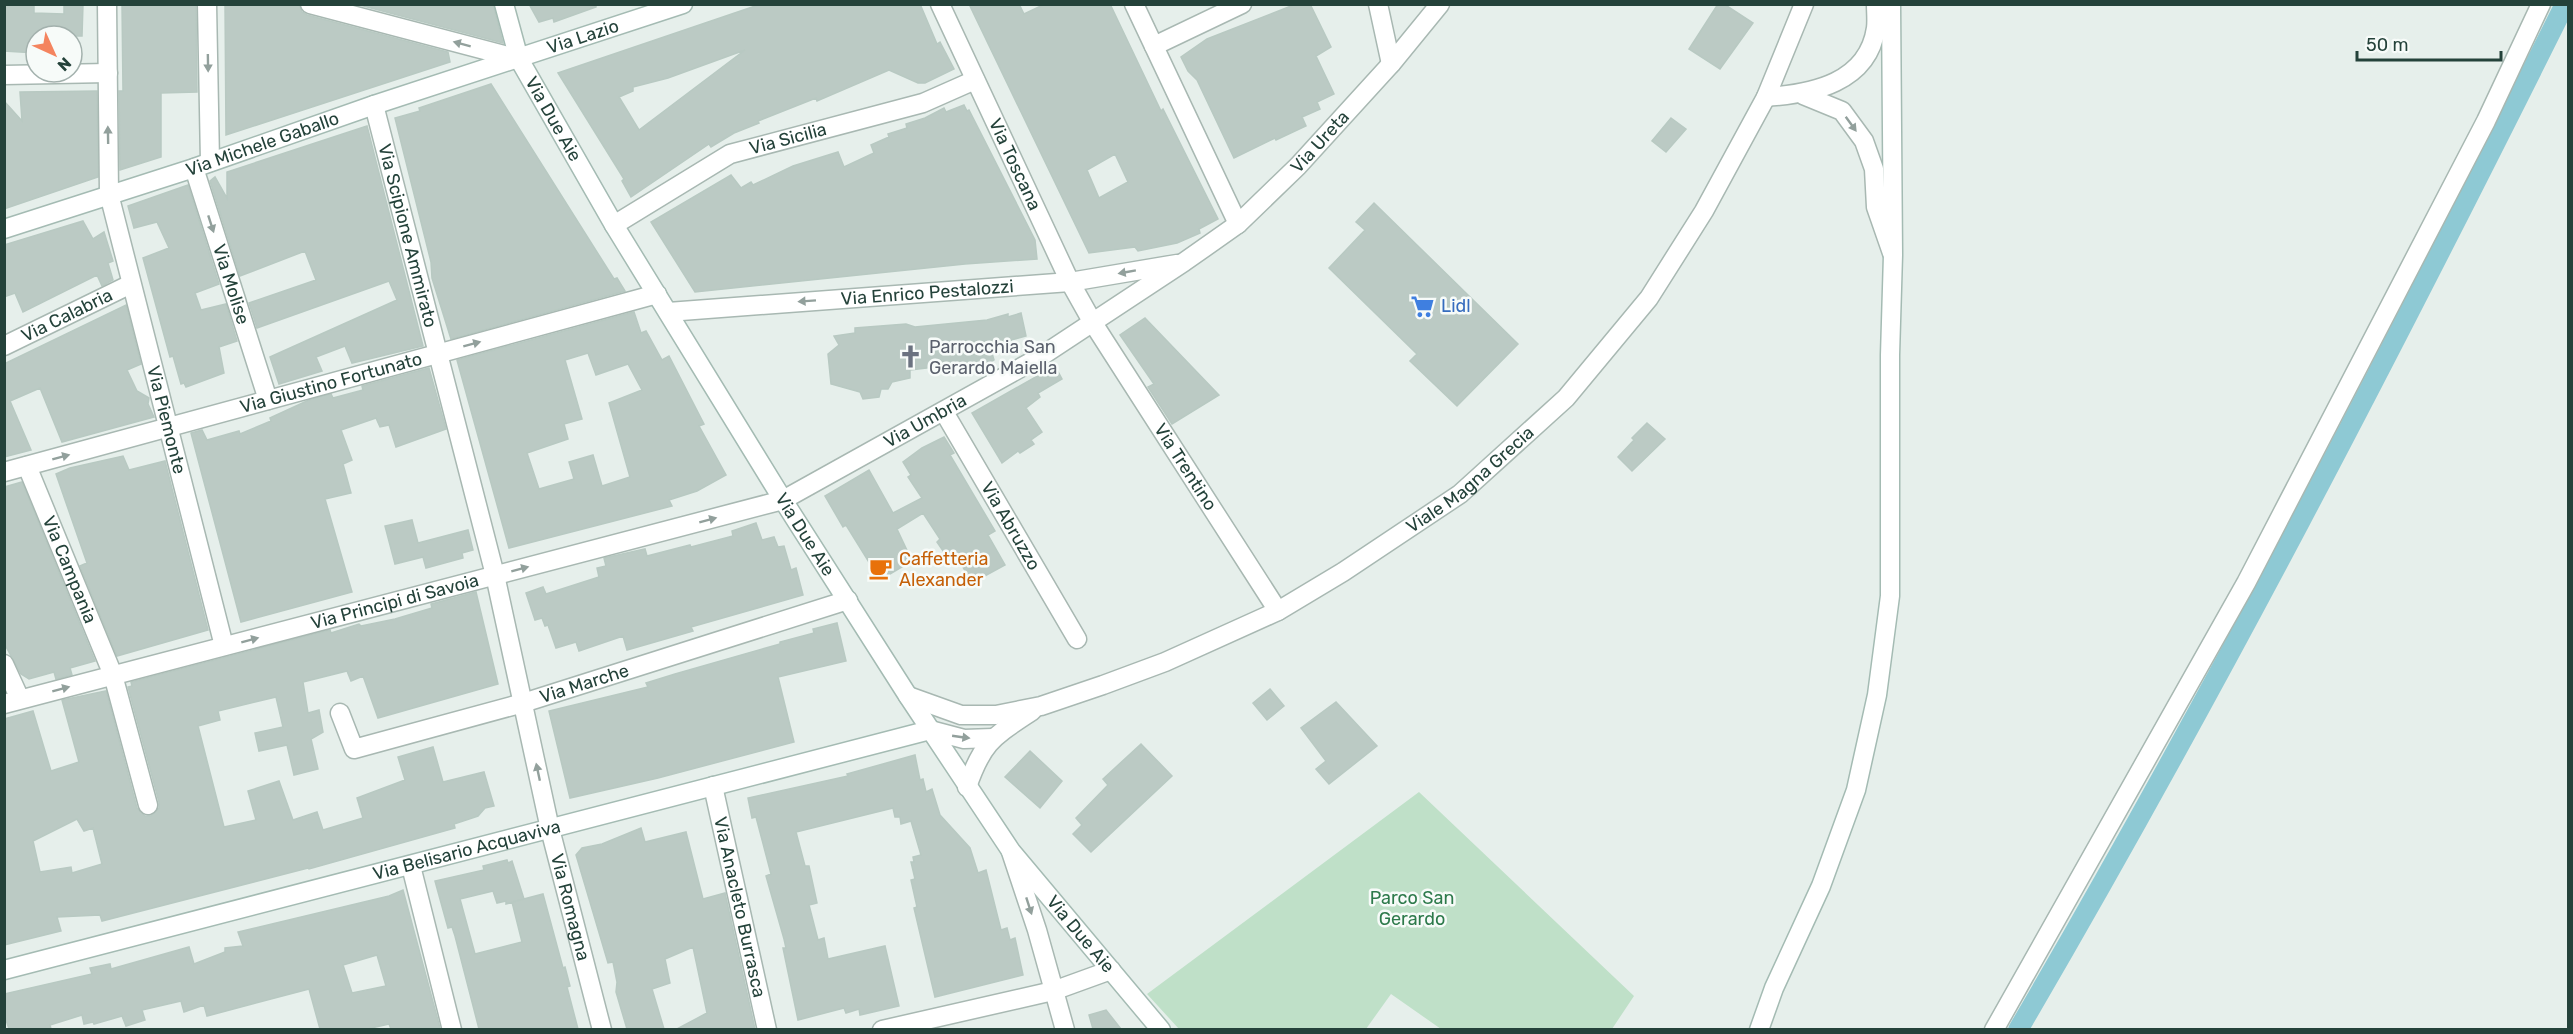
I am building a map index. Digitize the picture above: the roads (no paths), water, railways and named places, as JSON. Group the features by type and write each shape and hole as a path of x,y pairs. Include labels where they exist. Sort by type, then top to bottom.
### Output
{"street":[{"name":"Via Piemonte","path":"107,4 109,194 224,646"},
{"name":"Via Molise","path":"207,4 202,165 268,400"},
{"path":"309,4 519,59"},
{"name":"Via Due Aie","path":"504,4 519,59 614,225 783,500 908,696 1011,851 1161,1029"},
{"name":"Via Lazio","path":"519,59 683,4"},
{"name":"Via Toscana","path":"940,4 1070,282 1093,323"},
{"path":"1134,4 1238,224"},
{"path":"1154,46 1242,4"},
{"path":"1378,4 1391,64"},
{"name":"Via Ureta","path":"1184,262 1238,224 1298,166 1391,64 1440,4"},
{"name":"Viale Magna Grecia","path":"908,696 961,715 996,715 1041,706 1165,662 1278,611 1343,572 1460,494 1566,398 1649,298 1704,211 1766,97 1804,4"},
{"path":"1766,97 1803,94 1839,82 1866,58 1876,29 1876,4"},
{"path":"1759,1029 1774,988 1821,886 1856,790 1877,695 1890,596 1890,355 1893,255 1891,4"},
{"path":"1994,1029 2246,582 2486,121 2541,4"},
{"name":"Via Michele Gaballo","path":"4,229 519,59"},
{"path":"4,75 108,73"},
{"name":"Via Sicilia","path":"614,225 730,154 923,103 975,80"},
{"path":"1803,94 1842,111 1864,141 1874,169 1875,207 1893,255"},
{"name":"Via Scipione Ammirato","path":"374,105 495,575"},
{"name":"Via Enrico Pestalozzi","path":"668,312 1070,282 1184,262"},
{"name":"Via Umbria","path":"783,500 944,412 1093,323 1184,262"},
{"name":"Via Calabria","path":"4,346 132,284"},
{"name":"Via Giustino Fortunato","path":"4,472 657,294"},
{"name":"Via Trentino","path":"1093,323 1278,611"},
{"name":"Via Abruzzo","path":"944,412 1077,639"},
{"name":"Via Campania","path":"27,466 113,675 148,805"},
{"name":"Via Principi di Savoia","path":"13,702 783,500"},
{"name":"Via Romagna","path":"495,575 550,829 602,1029"},
{"name":"Via Marche","path":"340,713 354,750 523,703 848,600"},
{"path":"4,664 13,702"},
{"name":"Viale Magna Grecia","path":"967,787 977,758 993,738 1041,706"},
{"name":"Viale Magna Grecia","path":"930,730 961,715"},
{"path":"930,730 964,739 993,738"},
{"name":"Via Belisario Acquaviva","path":"4,970 930,730"},
{"name":"Via Anacleto Burrasca","path":"713,786 767,1029"},
{"path":"1011,851 1037,930 1065,1029"},
{"path":"411,866 452,1029"},
{"path":"882,1029 925,1025 1053,991 1111,970"},
{"path":"1744,1029 1774,988"}],"waterway":[{"path":"2018,1030 2232,650 2368,393 2565,4"}],"place":[{"name":"Lidl","path":"1423,306"},
{"name":"Parrocchia San Gerardo Maiella","path":"911,357"},
{"name":"Caffetteria Alexander","path":"881,569"}],"park label":[{"name":"Parco San Gerardo","path":"1412,908"}]}
